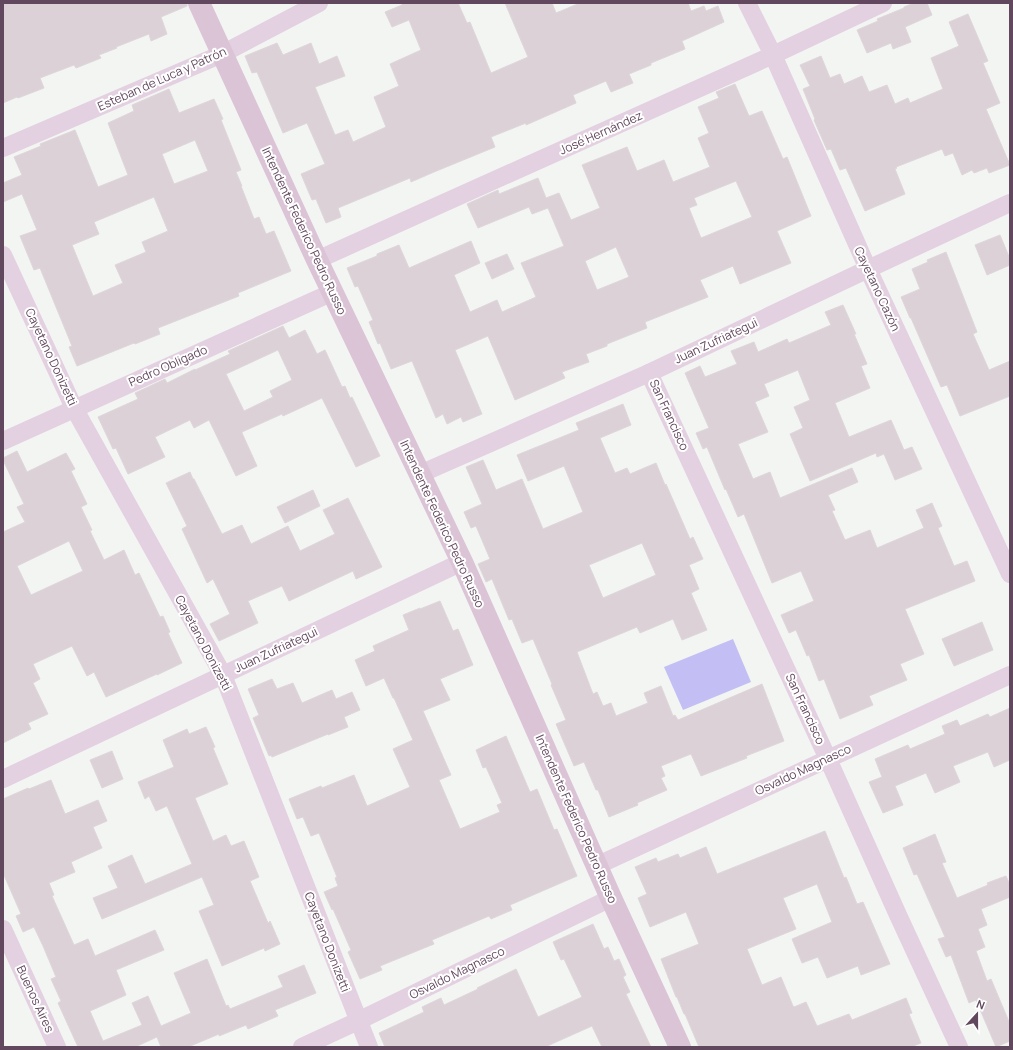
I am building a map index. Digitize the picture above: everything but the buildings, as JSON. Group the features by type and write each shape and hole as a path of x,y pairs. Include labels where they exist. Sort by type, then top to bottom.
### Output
{"street":[{"name":"Intendente Federico Pedro Russo","path":"199,3 317,260 462,562 596,866 680,1047"},
{"name":"Esteban de Luca y Patrón","path":"3,148 222,54 319,3"},
{"name":"Cayetano Cazón","path":"747,3 774,55 868,269 1010,574"},
{"name":"José Hernández","path":"317,260 774,55 883,3"},
{"name":"Juan Zufriategui","path":"420,474 649,373 1010,203"},
{"name":"Cayetano Donizetti","path":"3,255 74,408 223,675 369,1047"},
{"name":"Pedro Obligado","path":"3,441 333,292"},
{"name":"San Francisco","path":"649,373 828,759 894,908 959,1047"},
{"name":"Juan Zufriategui","path":"3,779 462,562"},
{"name":"Osvaldo Magnasco","path":"596,866 1010,675"},
{"name":"Osvaldo Magnasco","path":"302,1047 611,898"},
{"name":"Buenos Aires","path":"3,930 57,1047"}],"shaded area":[{"path":"733,639 751,682 683,710 664,667"}]}
